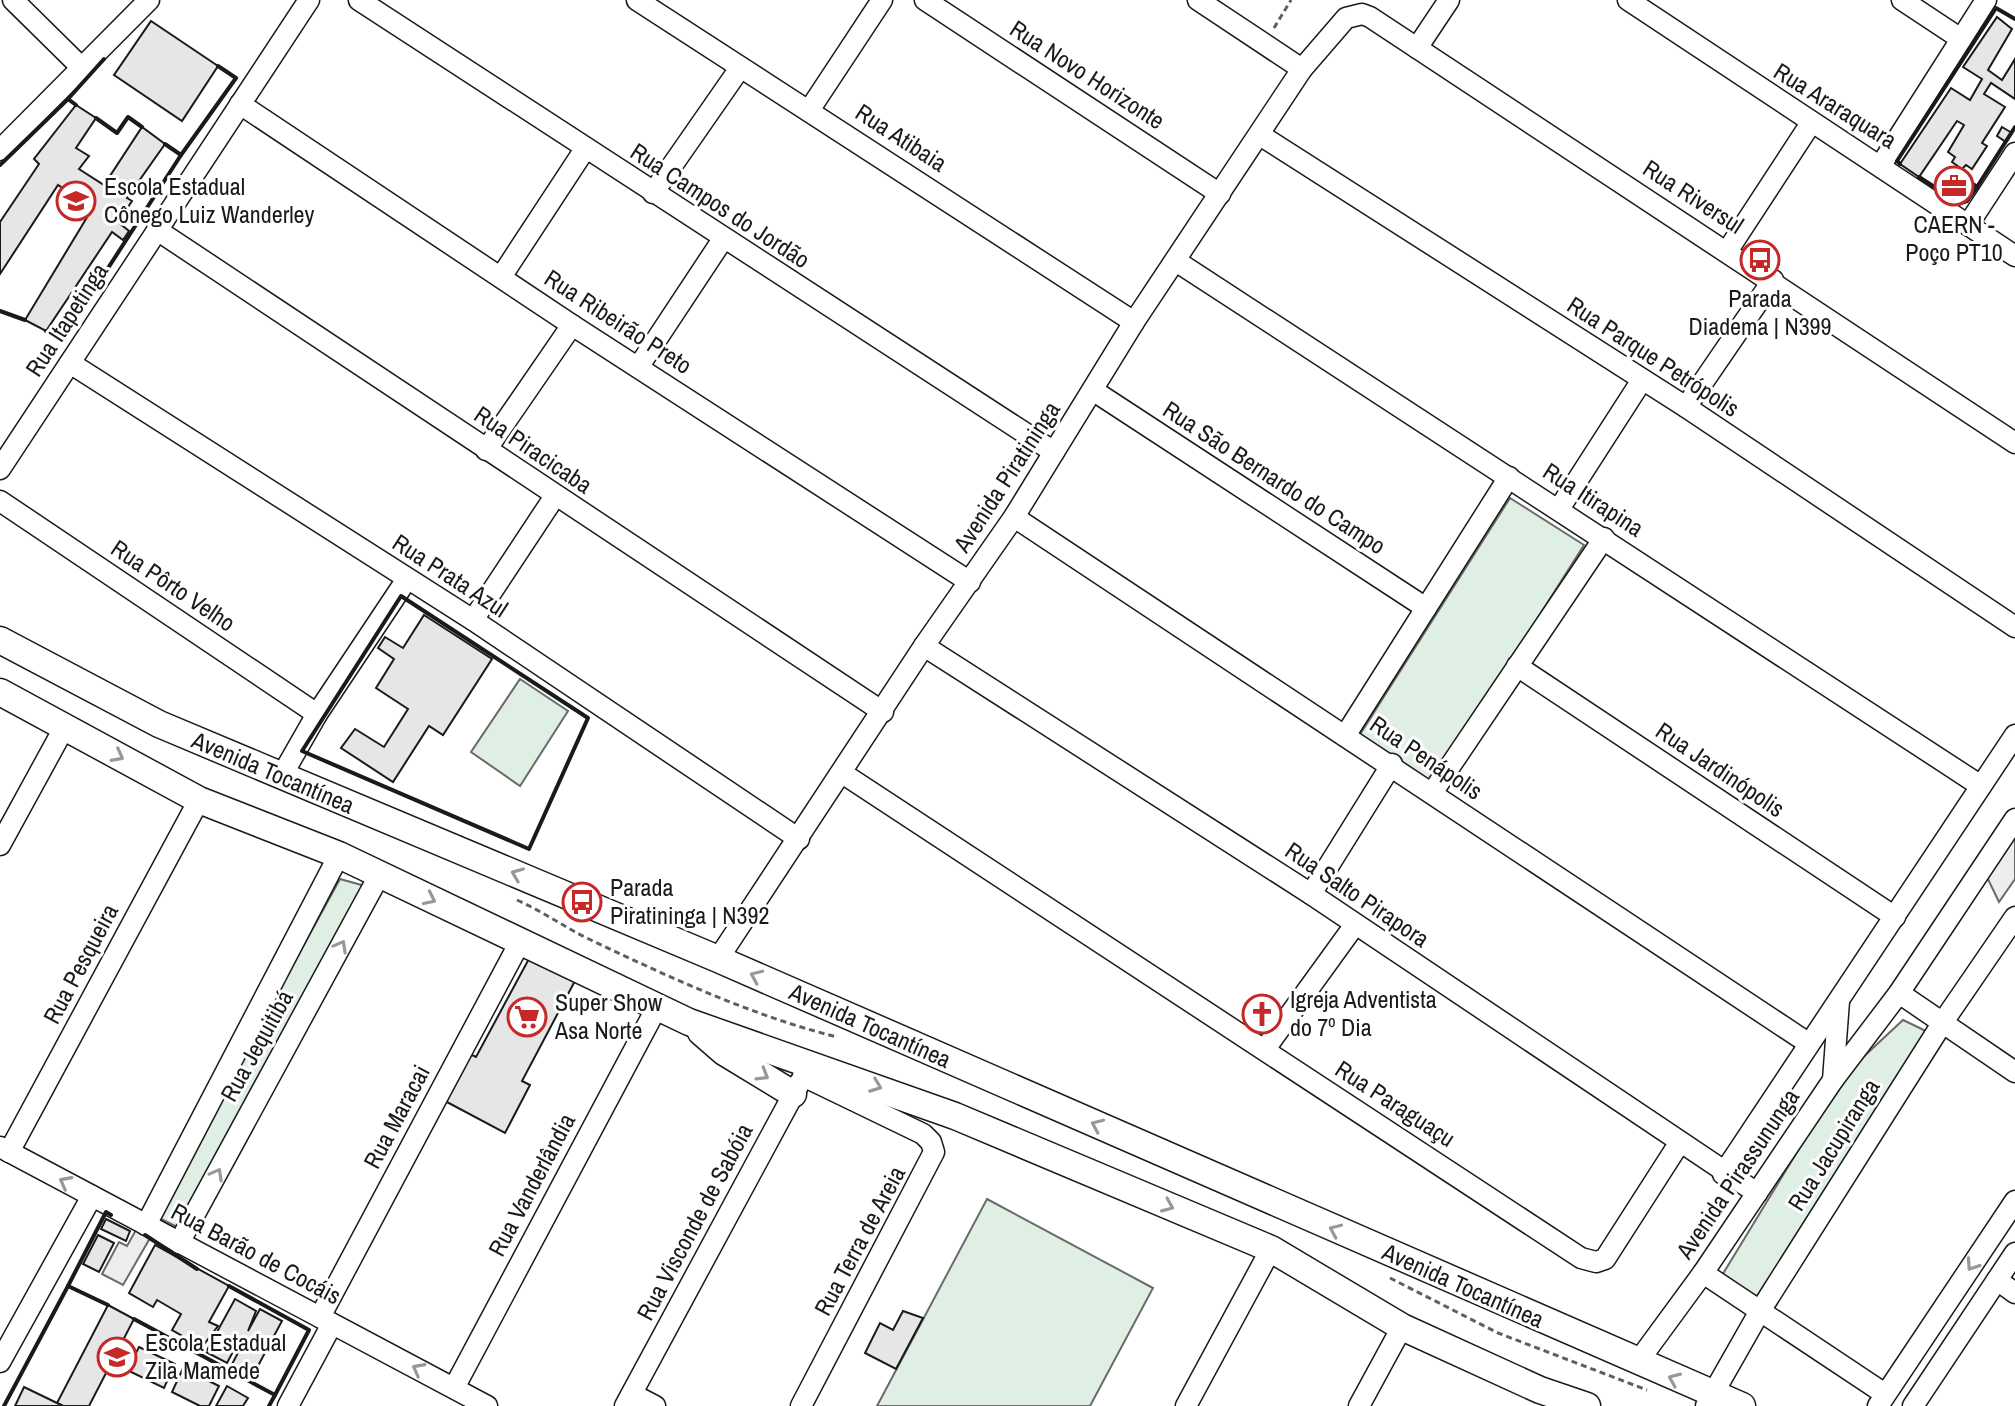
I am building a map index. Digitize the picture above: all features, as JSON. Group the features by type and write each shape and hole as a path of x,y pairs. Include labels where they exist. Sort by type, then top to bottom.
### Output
{"main road":[{"name":"Avenida Tocantínea","path":"0,640 159,724 718,959 1637,1363 1709,1400 1742,1406"},
{"name":"Avenida Tocantínea","path":"0,692 199,800 339,855 802,1077 955,1116 1271,1249 1402,1327 1544,1401 1587,1406"},
{"path":"689,1022 724,1052 802,1077"}],"street":[{"path":"13,0 82,68"},
{"path":"0,150 149,0"},
{"name":"Rua Itapetinga","path":"0,469 309,0"},
{"name":"Rua Campos do Jordão","path":"359,0 1054,452"},
{"name":"Rua Atibaia","path":"637,0 740,68 810,109 1134,322"},
{"path":"810,109 882,0"},
{"name":"Rua Novo Horizonte","path":"925,0 1220,194"},
{"path":"1198,0 1302,69"},
{"path":"1417,48 1449,0"},
{"path":"1902,0 1961,39"},
{"path":"1881,165 1986,0"},
{"name":"Rua Araraquara","path":"1637,3 1811,123 1881,165 2015,256"},
{"name":"Rua Riversul","path":"1338,24 1362,14 1417,48 1728,250 2015,443"},
{"name":"Avenida Piratininga","path":"718,959 924,646 1014,517 1134,322 1302,69 1338,24"},
{"path":"653,193 740,68"},
{"name":"Rua Ribeirão Preto","path":"240,104 572,325 970,582"},
{"path":"1728,250 1811,123"},
{"name":"Rua Parque Petrópolis","path":"1260,135 1686,407 2015,627"},
{"path":"501,277 585,149"},
{"path":"1968,225 2015,153"},
{"name":"Rua Piracicaba","path":"157,230 883,712"},
{"path":"639,366 723,239"},
{"name":"Rua Itirapina","path":"1176,261 1981,786"},
{"path":"1686,407 1773,280"},
{"path":"486,450 572,325"},
{"name":"Rua Prata Azul","path":"70,363 473,620 799,839"},
{"path":"1559,509 1642,380"},
{"name":"Rua São Bernardo do Campo","path":"1094,391 1426,608"},
{"path":"1345,736 1509,477"},
{"path":"473,620 555,496"},
{"name":"Rua Pôrto Velho","path":"0,501 317,714"},
{"name":"Rua Penápolis","path":"1014,517 1392,764 1808,1043"},
{"path":"1432,793 1604,538"},
{"path":"281,777 317,714 407,579"},
{"name":"Rua Salto Pirapora","path":"924,646 1311,894 1723,1174 1757,1193"},
{"name":"Rua Jardinópolis","path":"1517,666 1895,917"},
{"path":"0,845 64,728"},
{"name":"Avenida Pirassununga","path":"1723,1174 2015,735"},
{"path":"1311,894 1392,764"},
{"name":"Rua Paraguaçu","path":"842,773 1589,1261 1605,1259 1680,1142"},
{"name":"Rua Pesqueira","path":"4,1150 199,800"},
{"name":"Rua Jacupiranga","path":"1833,1080 1899,993 2015,819"},
{"name":"Rua Jequitibá","path":"146,1225 339,855"},
{"name":"Rua Jequitibá","path":"179,1243 380,874"},
{"name":"Rua Jacupiranga","path":"1709,1400 1760,1311 1943,1022 2015,917"},
{"path":"1265,1049 1354,926"},
{"name":"Rua Maracai","path":"288,1406 326,1320 520,942"},
{"path":"1899,993 2015,1072"},
{"name":"Avenida Pirassununga","path":"1637,1363 1703,1273 1833,1080 1839,999"},
{"name":"Rua Vanderlândia","path":"454,1388 657,1007"},
{"name":"Rua Visconde de Sabóia","path":"629,1400 802,1077"},
{"name":"Rua Terra de Areia","path":"801,1406 934,1152 931,1142 923,1134 802,1077"},
{"name":"Rua Barão de Cocáis","path":"4,1150 487,1406"},
{"path":"0,1362 8,1329 92,1196"},
{"path":"1703,1273 1881,1400 2015,1201"},
{"path":"1186,1406 1271,1249"},
{"path":"1913,1406 2015,1253"},
{"path":"1997,1280 2015,1293"},
{"path":"1359,1406 1402,1327"},
{"path":"629,1400 655,1406"}],"path":[{"path":"1265,43 1291,0"},
{"path":"506,895 589,939 682,980 774,1019 838,1037"},
{"path":"1381,1274 1498,1333 1657,1393"}],"green space":[{"path":"1510,498 1584,545 1433,783 1359,736"},
{"path":"520,679 568,711 520,786 471,752"},
{"path":"340,879 365,886 181,1229 155,1216"},
{"path":"1903,1020 1930,1033 1760,1298 1721,1277 1844,1075"},
{"path":"987,1199 1153,1288 1090,1406 877,1406"}],"shaded area":[{"path":"2015,827 2015,879 1999,902 1984,871"},
{"path":"136,1230 150,1238 123,1285 102,1274 119,1242 127,1246"}],"building":[{"path":"1997,17 2012,29 1988,70 2002,80 2015,59 2015,99 1991,83 1984,94 2005,107 1982,143 1987,146 1972,169 1966,165 1962,169 1952,162 1955,157 1948,152 1964,125 1957,121 1919,177 1900,164 1951,88 1970,100 1982,79 1963,67"},
{"path":"151,21 218,66 182,121 114,75"},
{"path":"76,105 96,118 76,148 89,156 79,169 104,185 142,127 165,144 127,198 132,201 118,222 129,231 123,240 112,232 46,331 25,320 92,209 58,185 0,274 0,222 39,164 34,159"},
{"path":"2002,127 2012,133 2006,142 1997,136"},
{"path":"424,615 492,659 443,735 429,726 393,782 341,748 355,729 384,747 408,709 376,688 394,659 378,648 385,637 403,648"},
{"name":"Super Show Asa Norte","path":"531,955 576,979 522,1081 530,1085 505,1133 445,1101 470,1054 476,1057"},
{"path":"106,1219 130,1231 126,1241 101,1229"},
{"path":"98,1235 114,1243 99,1272 83,1264"},
{"path":"155,1245 229,1286 209,1322 218,1326 202,1347 172,1330 181,1314 157,1300 153,1307 129,1293"},
{"path":"235,1299 256,1311 248,1331 260,1309 282,1321 252,1377 231,1366 240,1349 236,1346 227,1363 206,1352"},
{"path":"108,1305 134,1319 89,1406 63,1406 57,1403"},
{"path":"903,1311 923,1318 896,1369 865,1353 880,1323 893,1330"},
{"path":"139,1347 175,1364 164,1388 127,1370"},
{"path":"183,1368 219,1386 209,1406 200,1406 172,1392"},
{"path":"227,1386 248,1398 243,1406 216,1406"},
{"path":"24,1387 57,1403 63,1406 15,1406"}],"wall":[{"path":"1900,164 1897,161 1996,8 2015,19"},
{"path":"68,99 104,59"},
{"path":"46,331 61,341 181,155 236,78 218,66"},
{"path":"0,165 68,99 76,105"},
{"path":"96,118 117,133 128,117 142,127"},
{"path":"1919,177 1936,188 1950,168 1977,187 2015,127"},
{"path":"165,144 181,155"},
{"path":"1936,188 1958,204 1967,201 1977,187"},
{"path":"0,311 25,320"},
{"path":"401,596 588,718 529,849 302,751 401,596"},
{"path":"68,1286 106,1212 111,1215"},
{"path":"145,1235 197,1269"},
{"path":"4,1406 68,1286 108,1305"},
{"path":"229,1286 309,1330 275,1395"},
{"path":"134,1319 275,1395 269,1406"}],"place":[{"name":"CAERN - Poço PT10","path":"1954,186"},
{"name":"Escola Estadual Cônego Luiz Wanderley","path":"76,201"},
{"name":"Parada Diadema | N399","path":"1760,260"},
{"name":"Parada Piratininga | N392","path":"582,902"},
{"name":"Igreja Adventista do 7º Dia","path":"1262,1014"},
{"name":"Super Show Asa Norte","path":"527,1017"},
{"name":"Escola Estadual Zila Mamede","path":"117,1357"}]}
